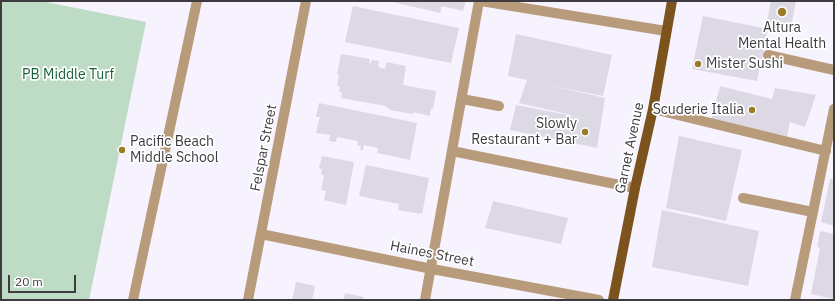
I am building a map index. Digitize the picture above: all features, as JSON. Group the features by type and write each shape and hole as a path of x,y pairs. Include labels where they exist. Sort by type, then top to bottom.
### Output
{"main road":[{"name":"Garnet Avenue","path":"613,300 635,188 653,109 672,1"}],"street":[{"path":"133,300 197,1"},
{"name":"Felspar Street","path":"248,300 306,1"},
{"path":"425,300 432,269 480,1 666,31"},
{"path":"768,55 834,70"},
{"path":"462,99 500,106"},
{"path":"653,109 826,151"},
{"path":"796,300 834,109"},
{"path":"452,151 635,188"},
{"path":"743,198 813,212"},
{"name":"Haines Street","path":"261,234 432,269 598,300"}],"green space":[{"name":"PB Middle Turf","path":"1,1 41,1 146,22 89,300 1,300"}],"building":[{"path":"389,1 466,1 463,11 442,6 440,13"},
{"path":"771,1 796,1 790,32 766,27"},
{"path":"353,6 459,28 451,63 345,42"},
{"path":"703,16 768,29 757,81 692,69"},
{"path":"516,34 612,55 603,96 547,85 605,98 597,148 510,130 516,105 589,119 519,103 527,80 508,76"},
{"path":"341,54 370,59 369,63 371,63 372,60 379,61 378,67 385,69 386,62 406,66 403,85 436,91 433,109 431,109 430,116 413,112 413,114 389,110 386,106 341,98 342,93 339,92 340,86 337,86 339,75 337,75"},
{"path":"720,86 772,99 775,88 816,95 805,127 790,122 787,136 711,121"},
{"path":"319,103 417,123 410,160 377,153 378,148 364,145 363,150 360,150 361,146 357,145 358,141 337,137 336,142 329,141 330,135 316,133 320,117 316,117"},
{"path":"679,136 742,150 726,221 666,208"},
{"path":"322,156 354,162 346,205 324,200 326,191 321,190 324,175 321,175 322,169 319,168"},
{"path":"366,165 429,178 422,214 398,210 399,204 359,196"},
{"path":"830,179 834,179 834,226 821,222"},
{"path":"493,201 568,218 561,244 485,228"},
{"path":"662,210 759,231 748,286 652,267"},
{"path":"820,231 834,234 834,299 811,294 820,248 817,247"},
{"path":"296,282 315,286 312,300 292,300"},
{"path":"345,293 364,297 363,300 343,300"}],"place":[{"name":"Altura Mental Health","path":"782,12"},
{"name":"Mister Sushi","path":"698,64"},
{"name":"Scuderie Italia","path":"752,110"},
{"name":"Slowly Restaurant + Bar","path":"585,132"},
{"name":"Pacific Beach Middle School","path":"122,150"}]}
